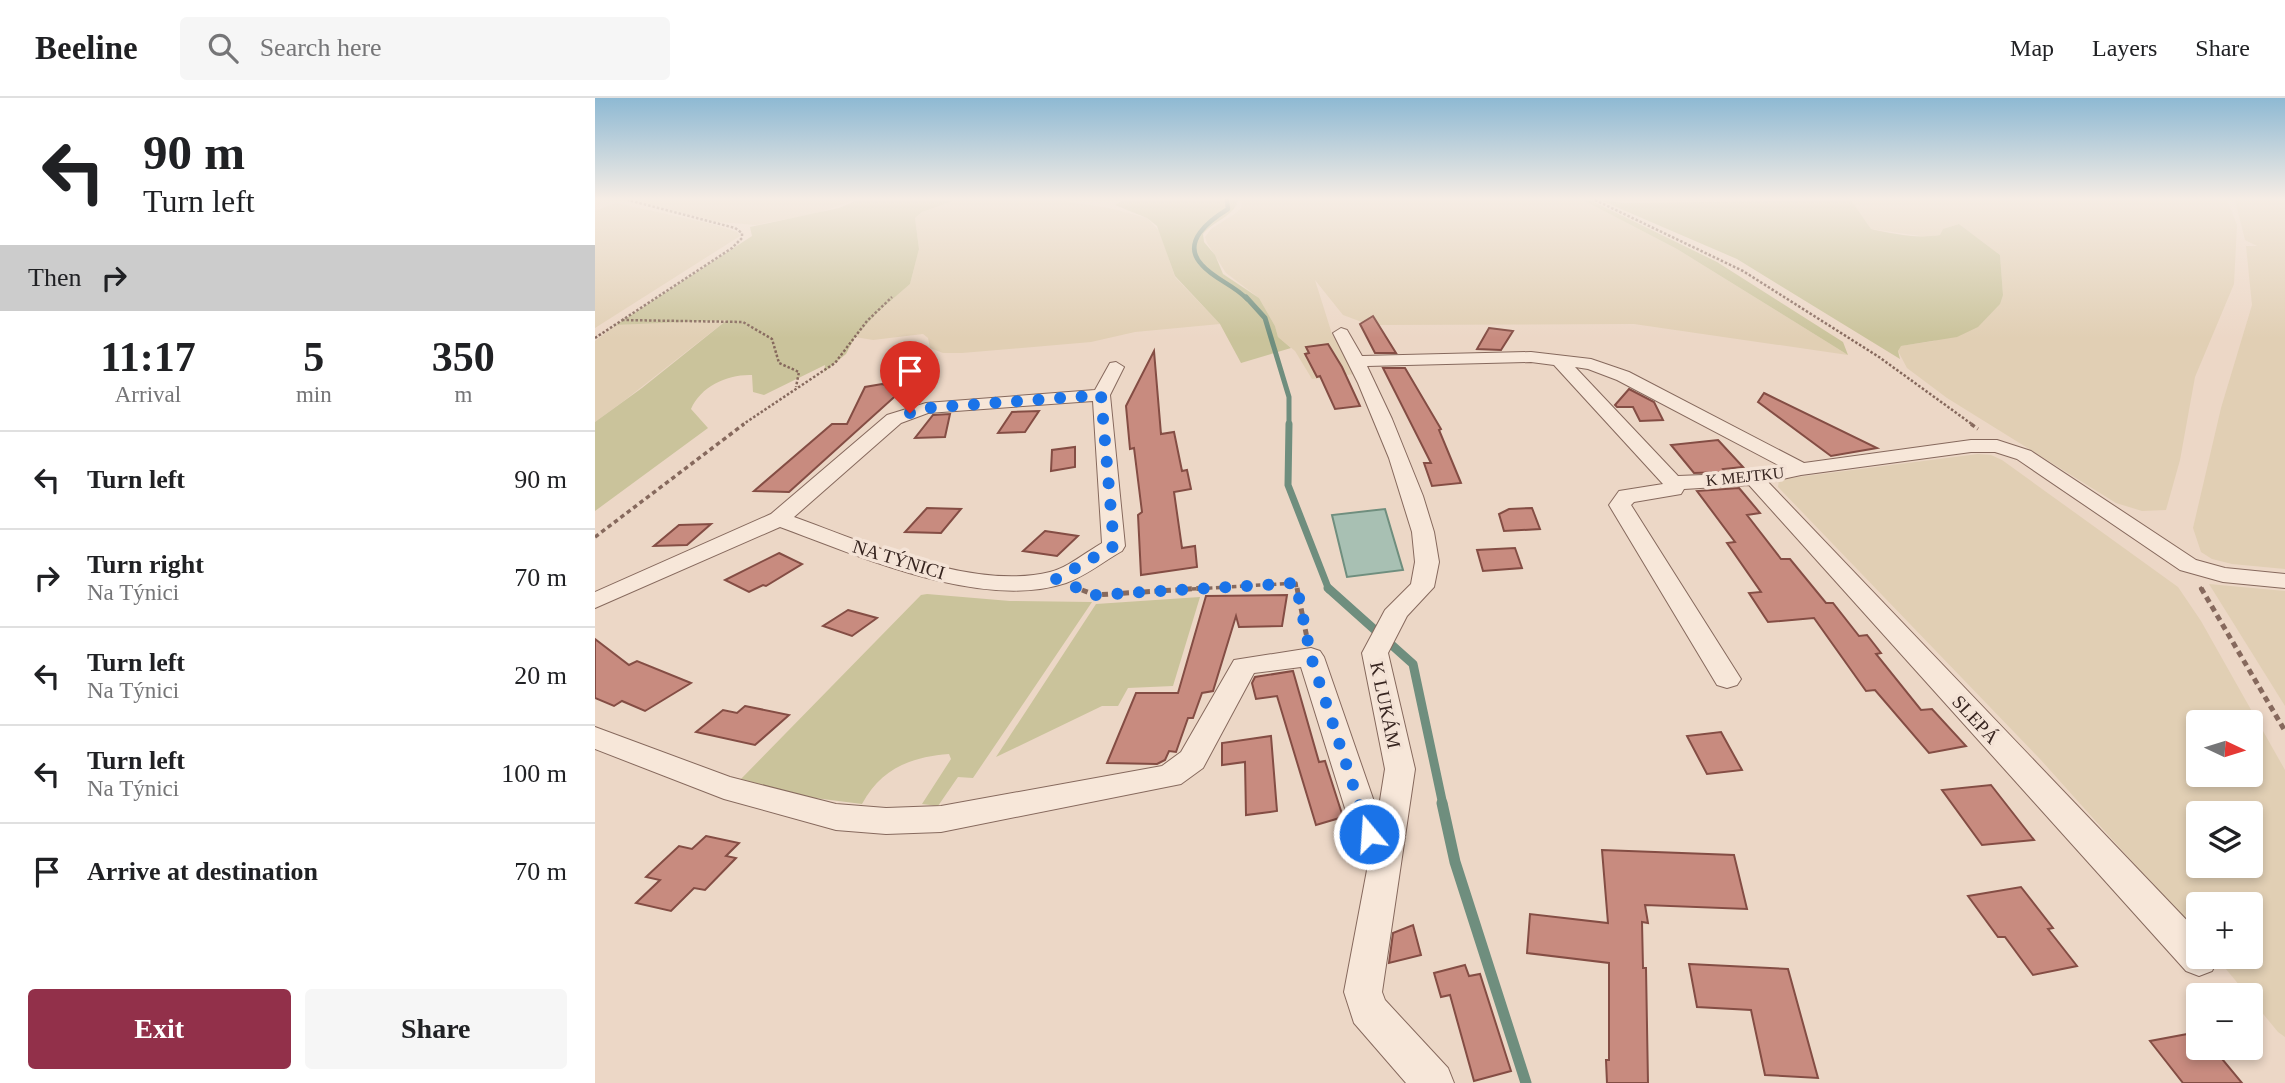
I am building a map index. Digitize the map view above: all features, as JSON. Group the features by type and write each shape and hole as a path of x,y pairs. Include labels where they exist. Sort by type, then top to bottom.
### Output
{"street":[{"name":"K LUKÁM","path":"1341,333 1358,361 1392,436 1428,554 1424,583 1397,611 1375,653 1399,769 1363,992 1368,1010 1433,1083"},
{"name":"K MEJTKU","path":"1358,361 1531,357 1591,364 1623,376 1801,470"},
{"path":"1557,359 1673,483"},
{"path":"595,601 779,519 894,419 926,408 1101,395 1116,368"},
{"name":"NA TÝNICI","path":"779,519 940,575 1016,583 1056,579 1114,546 1101,395"},
{"path":"1801,470 1971,446 1997,446 2024,455 2188,565 2223,575 2285,581"},
{"name":"K MEJTKU","path":"1727,679 1620,505 1627,496 1674,490 1673,483 1754,479 1801,470"},
{"name":"SLEPÁ","path":"1754,479 2186,945"},
{"path":"595,737 723,787 836,817 886,821 941,818 1170,776 1192,760 1244,666 1311,657 1369,834 1389,842"}],"path":[{"path":"595,338 734,246"},
{"path":"1691,246 1743,271 1879,357 1969,420 1997,446"},
{"path":"595,537 714,446 835,363 867,321 892,297"},
{"path":"622,320 743,322 772,339 779,363 800,372 796,388"},
{"path":"2188,565 2285,731"},
{"path":"1056,579 1095,595 1296,583 1311,657"}],"shaded area":[{"path":"595,246 724,246 595,328"},
{"path":"737,246 919,246 910,284 855,337 846,354 824,372 825,365 764,395 753,392 752,375 725,379 708,388 691,409 708,428 595,511 595,422 727,320 616,325"},
{"path":"919,246 1165,246 1175,277 1220,324 1135,332 1091,342 962,353 943,353 930,348 928,338 923,334 873,340 855,337 910,284"},
{"path":"1164,246 1207,246 1215,255 1223,274 1259,298 1275,326 1278,337 1291,348 1241,363 1220,324 1175,276"},
{"path":"1209,246 1671,246 1848,355 1634,324 1370,325 1343,315 1315,280 1332,334 1355,374 1312,379 1295,351 1278,337 1275,326 1259,298 1226,273"},
{"path":"1671,246 1684,246 1717,262 1843,342 1848,355"},
{"path":"1707,246 1988,246 2000,255 2003,295 2000,304 1978,327 1957,337 1901,346 1898,351 1900,359 1737,259"},
{"path":"1988,246 2236,246 2234,284 2195,377 2180,460 2166,510 2142,511 2116,503 1947,398 1907,368 1898,351 1900,346 1934,341 2003,295 2000,255"},
{"path":"2246,246 2285,246 2285,569 2232,564 2212,559 2201,552 2193,528 2221,408 2252,305"},
{"path":"728,319 595,422 595,341 616,325"},
{"path":"1978,454 1991,455 2002,460 2178,587 2201,621 2251,710 2186,710 2186,788 2263,788 2263,731 2285,770 2285,1037 2263,1014 2263,983 2237,983 2226,969 2263,969 2263,892 2186,892 2186,922 2040,759 1778,487 1779,480"},
{"path":"1385,509 1403,570 1347,577 1332,515"},
{"path":"2209,584 2285,591 2285,706"},
{"path":"921,595 1010,601 1092,602 973,778 958,777 938,806 922,804 951,759 949,754 922,758 898,767 878,782 862,804 807,797 741,779"},
{"path":"1200,597 1173,686 1128,688 1118,706 1102,706 996,757 1096,604"}],"building":[{"path":"1373,316 1396,353 1375,353 1360,324"},
{"path":"1489,328 1513,331 1501,350 1477,349"},
{"path":"1328,344 1360,406 1335,409 1320,376 1317,377 1305,354 1309,353 1306,347"},
{"path":"1154,351 1161,434 1174,432 1182,471 1187,470 1191,489 1174,492 1182,548 1195,546 1197,567 1141,575 1138,515 1142,512 1134,448 1130,449 1126,406"},
{"path":"1383,368 1405,368 1441,429 1439,430 1461,483 1432,486 1424,463 1431,463"},
{"path":"882,384 902,390 789,492 754,491 832,424 847,424 865,387"},
{"path":"1629,389 1654,402 1663,420 1640,421 1633,407 1617,407 1615,405"},
{"path":"1764,393 1877,448 1831,456 1758,402"},
{"path":"1039,411 1025,432 998,433 1012,412"},
{"path":"950,414 945,437 915,438 933,415"},
{"path":"1718,440 1743,467 1723,469 1725,472 1694,473 1671,445"},
{"path":"1075,447 1075,467 1051,471 1052,450"},
{"path":"1739,488 1760,513 1747,515 1781,559 1790,559 1826,603 1833,603 1859,636 1867,635 1881,653 1876,654 1921,710 1932,709 1966,746 1929,753 1875,690 1866,691 1814,618 1768,622 1749,593 1761,592 1727,543 1735,542 1697,491"},
{"path":"927,508 961,509 941,533 905,532"},
{"path":"1532,508 1540,529 1504,531 1499,514 1509,509"},
{"path":"711,524 687,545 654,546 679,525"},
{"path":"1045,531 1078,536 1057,556 1023,551"},
{"path":"1515,548 1522,568 1483,571 1477,550"},
{"path":"779,553 802,564 766,586 749,592 725,580"},
{"path":"1287,595 1282,626 1239,627 1236,616 1213,691 1202,693 1193,718 1188,718 1176,752 1169,751 1165,760 1157,764 1107,763 1136,693 1178,693 1206,596"},
{"path":"848,610 877,618 852,636 823,626"},
{"path":"595,639 629,665 637,661 691,683 645,711 622,701 614,706 595,698"},
{"path":"1293,671 1319,762 1325,761 1343,817 1316,825 1277,696 1256,699 1252,683 1255,677"},
{"path":"745,706 789,715 755,745 696,732 723,710 737,713"},
{"path":"1721,732 1742,770 1707,774 1687,736"},
{"path":"1271,736 1277,811 1246,815 1245,762 1222,765 1222,743"},
{"path":"1991,785 2034,840 1982,845 1942,790"},
{"path":"706,836 739,843 726,856 736,858 705,890 694,888 671,911 636,903 660,880 646,877 679,846 692,849"},
{"path":"1602,850 1734,855 1747,909 1645,905 1648,923 1642,922 1643,968 1646,968 1648,1083 1607,1083 1609,963 1527,953 1530,914 1608,923"},
{"path":"2021,887 2053,928 2048,929 2077,966 2033,975 2005,937 1998,937 1968,896"},
{"path":"1413,925 1421,955 1389,963 1393,933"},
{"path":"1689,964 1788,969 1818,1078 1765,1075 1751,1010 1697,1007"},
{"path":"1465,965 1469,976 1480,974 1511,1071 1474,1081 1450,995 1441,997 1434,973"},
{"path":"2186,1034 2186,1060 2223,1060 2242,1083 2183,1083 2150,1041"}],"waterway":[{"path":"1195,246 1196,256 1202,265 1247,299"},
{"path":"1246,297 1265,318 1289,397 1289,424"},
{"path":"1289,424 1288,485 1328,588"},
{"path":"1328,588 1413,664 1443,805"},
{"path":"1442,803 1455,862 1526,1083"}],"route":[{"path":"910,413 926,408 1101,395 1114,546 1056,579 1095,595 1296,583 1311,657 1369,834"}]}
